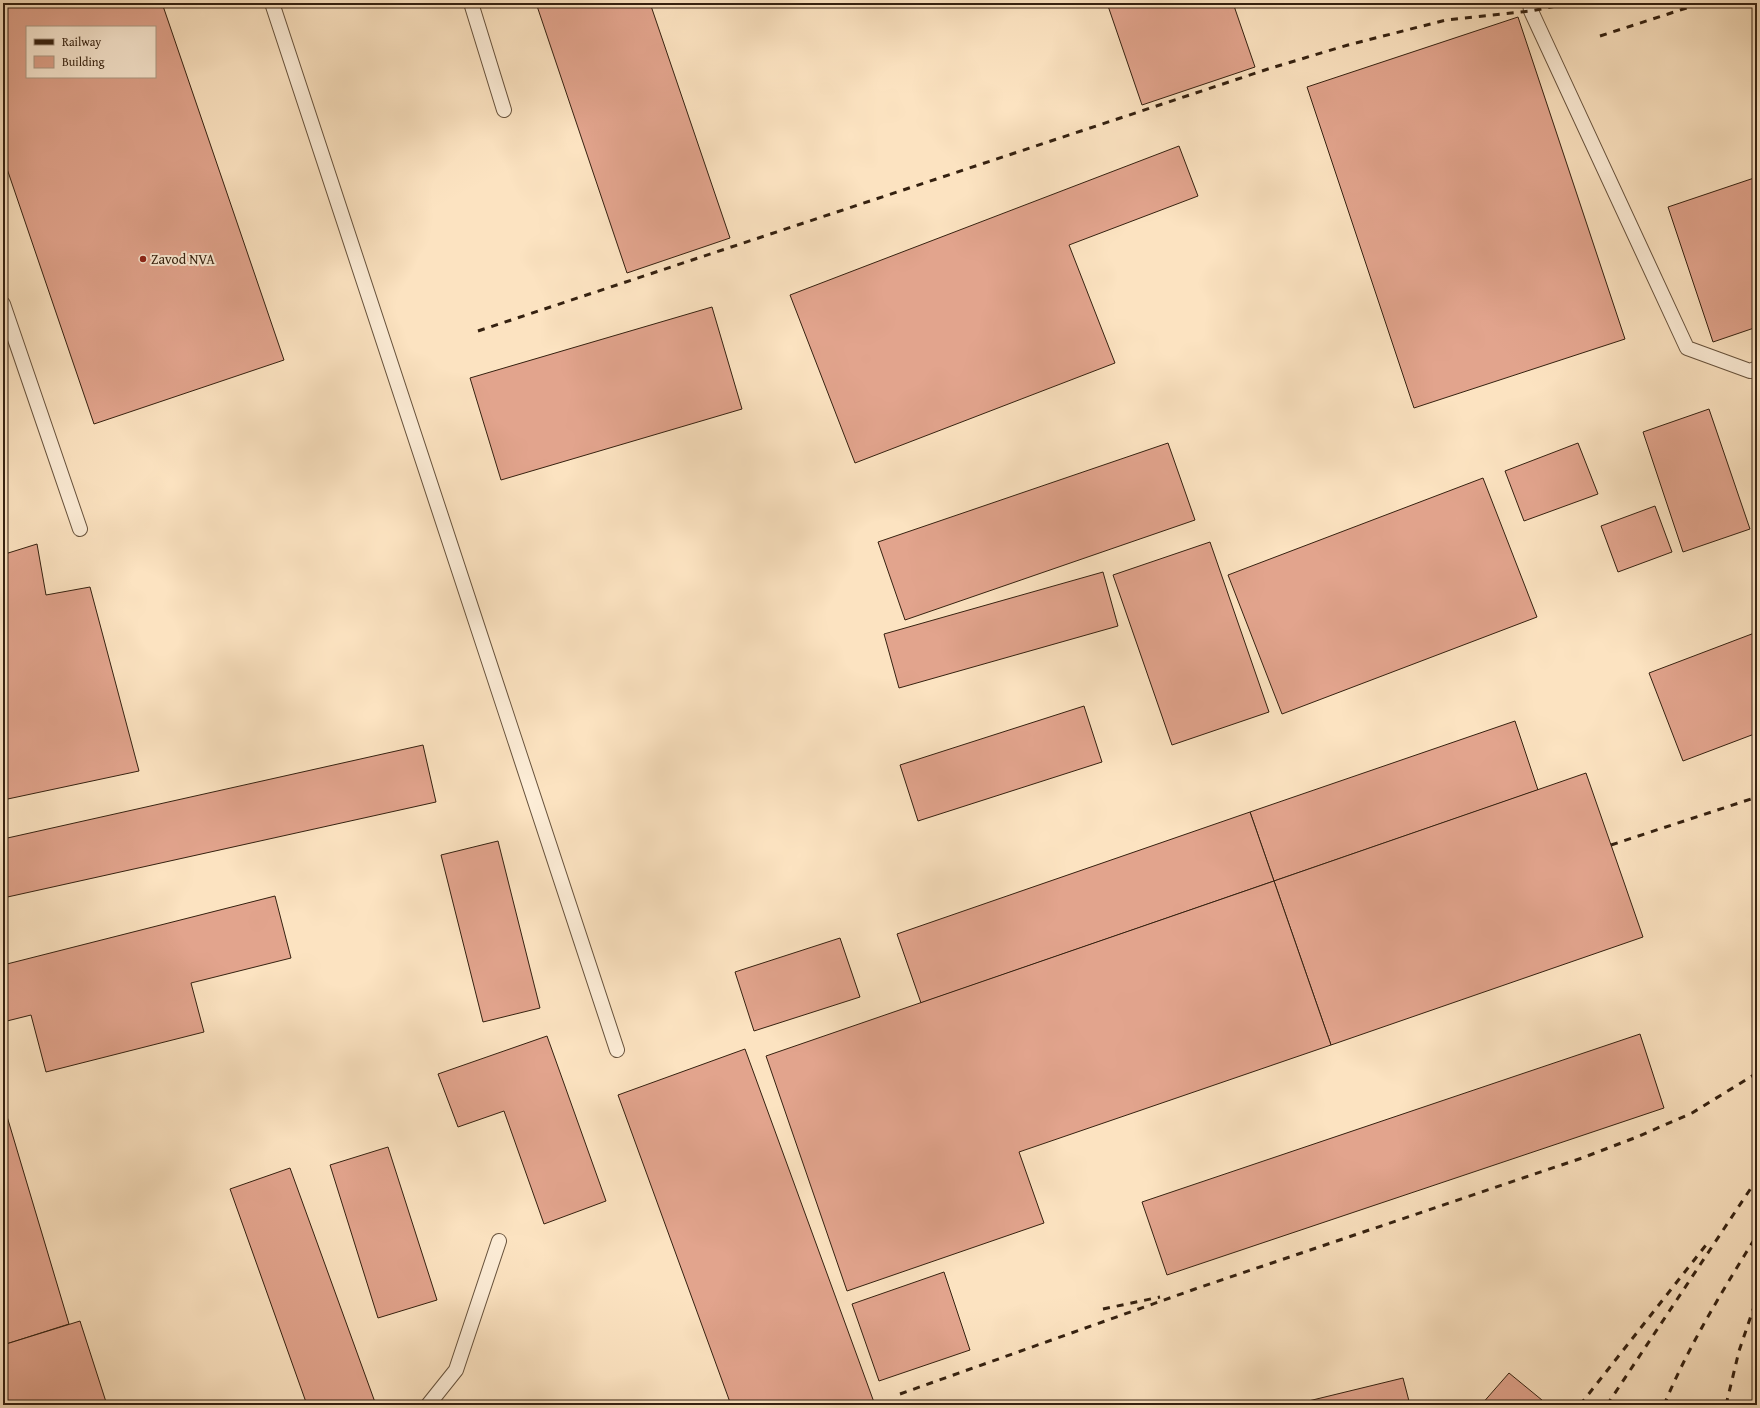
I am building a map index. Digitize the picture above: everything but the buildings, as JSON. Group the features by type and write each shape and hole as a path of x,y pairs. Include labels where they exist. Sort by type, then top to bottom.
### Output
{"lane":[{"path":"272,3 617,1050"},
{"path":"471,3 504,110"},
{"path":"1530,3 1531,11 1687,348 1750,371 1757,368"},
{"path":"3,304 7,327 80,529"},
{"path":"428,1405 456,1370 499,1241"}],"railway":[{"path":"478,331 1271,68 1348,45 1446,20 1531,11 1571,3"},
{"path":"1600,36 1702,3"},
{"path":"1611,845 1757,797"},
{"path":"900,1394 1195,1289 1582,1158 1637,1137 1692,1113 1757,1073"},
{"path":"1607,1405 1757,1179"},
{"path":"1664,1405 1695,1339 1757,1235"},
{"path":"1580,1405 1706,1245"},
{"path":"1103,1309 1160,1297"},
{"path":"1726,1405 1739,1351 1757,1298"}],"place":[{"name":"Zavod NVA","path":"143,259"}]}
